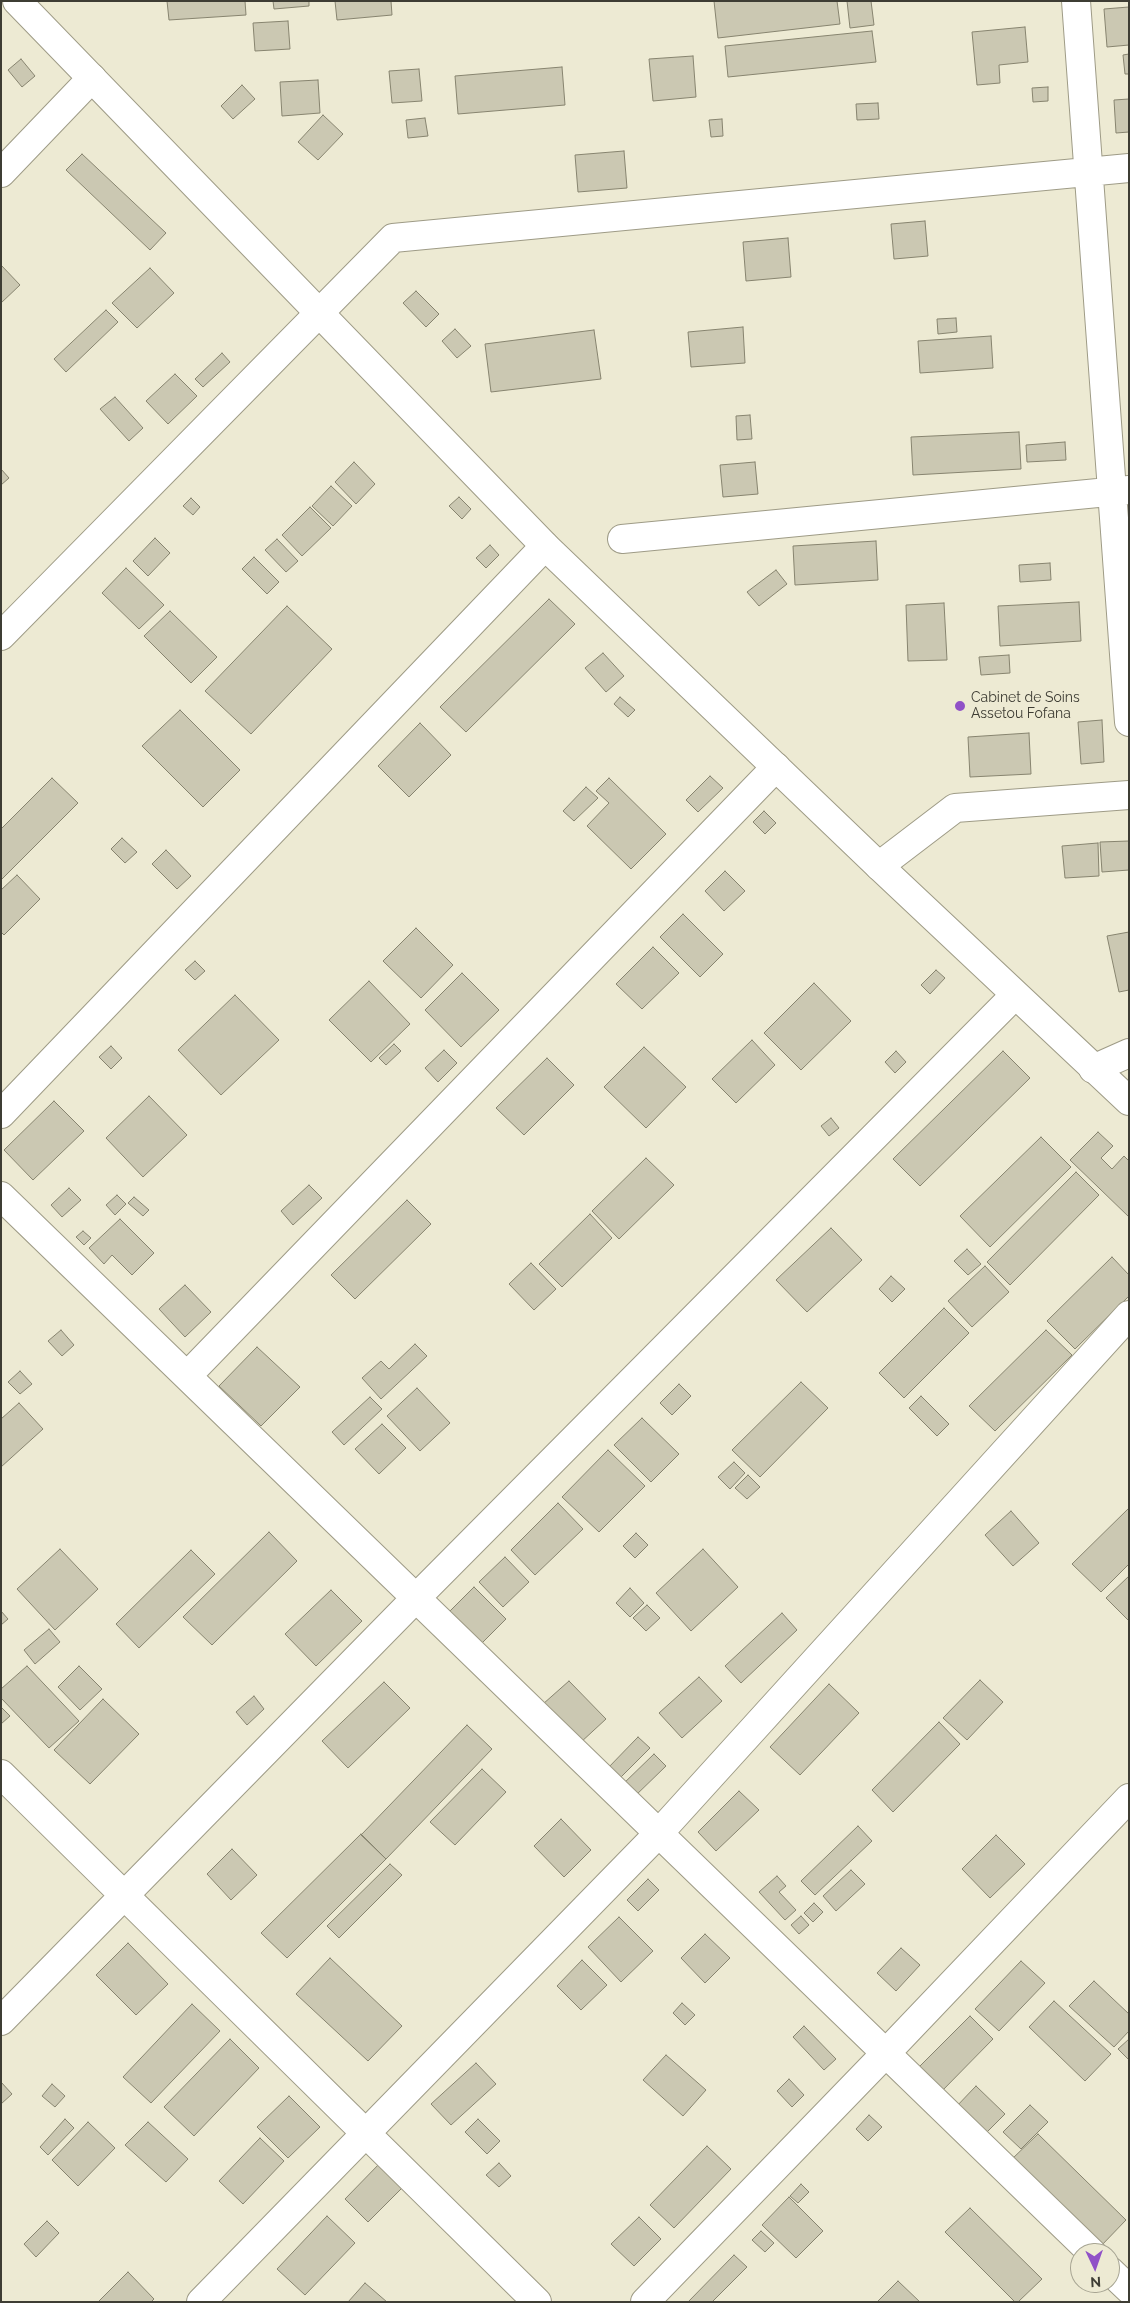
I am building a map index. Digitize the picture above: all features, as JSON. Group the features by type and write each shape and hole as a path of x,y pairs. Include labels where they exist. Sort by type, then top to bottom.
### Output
{"street":[{"path":"17,1 545,546 879,866 1129,1101"},
{"path":"1076,1 1089,172 1120,491 1129,722"},
{"path":"1,173 92,78"},
{"path":"1,636 393,238 1129,168"},
{"path":"622,539 1120,491"},
{"path":"1,1114 545,546"},
{"path":"187,1376 776,767"},
{"path":"879,866 955,808 1129,795"},
{"path":"1,2021 123,1894 1015,995"},
{"path":"1093,1069 1129,1053"},
{"path":"1,1196 1082,2243"},
{"path":"201,2302 659,1833 1129,1315"},
{"path":"1,1774 537,2302"},
{"path":"645,2302 1129,1798"}],"building":[{"path":"167,1 245,1 246,15 169,20"},
{"path":"273,1 309,1 309,6 274,9"},
{"path":"335,1 391,1 392,15 337,20"},
{"path":"714,1 837,1 840,24 718,38"},
{"path":"847,1 871,1 874,25 850,28"},
{"path":"1129,7 1129,45 1107,47 1104,9"},
{"path":"288,21 290,49 255,51 253,23"},
{"path":"1025,27 1028,62 999,65 1000,83 977,85 972,32"},
{"path":"872,31 876,62 728,77 725,46"},
{"path":"1129,54 1129,74 1125,74 1123,55"},
{"path":"693,56 696,97 653,101 649,59"},
{"path":"21,59 35,76 22,87 8,70"},
{"path":"562,67 565,105 458,114 455,76"},
{"path":"419,69 422,101 392,103 389,71"},
{"path":"318,80 320,113 282,116 280,82"},
{"path":"242,85 255,99 233,119 221,106"},
{"path":"1048,87 1048,101 1033,102 1032,88"},
{"path":"1129,99 1129,132 1116,133 1114,100"},
{"path":"878,103 879,119 857,120 856,104"},
{"path":"323,115 343,134 318,160 298,142"},
{"path":"425,118 428,136 408,138 406,120"},
{"path":"722,119 723,136 711,137 709,120"},
{"path":"624,151 627,188 578,192 575,155"},
{"path":"82,154 166,233 150,250 66,170"},
{"path":"925,221 928,256 894,259 891,224"},
{"path":"788,238 791,277 746,281 743,242"},
{"path":"1,265 20,285 1,303"},
{"path":"150,268 174,293 137,328 112,303"},
{"path":"416,291 439,314 426,327 403,303"},
{"path":"106,310 118,322 66,372 54,359"},
{"path":"956,318 957,332 938,334 937,319"},
{"path":"743,327 745,363 691,367 688,332"},
{"path":"455,329 471,346 457,358 442,341"},
{"path":"594,330 601,379 491,392 485,344"},
{"path":"991,336 993,368 920,373 918,341"},
{"path":"222,353 230,362 203,387 195,379"},
{"path":"175,374 197,396 168,424 146,401"},
{"path":"115,397 143,428 129,441 100,409"},
{"path":"750,415 752,439 737,440 736,416"},
{"path":"1019,432 1021,469 913,475 911,437"},
{"path":"1065,442 1066,460 1027,462 1026,445"},
{"path":"354,462 375,484 356,504 335,482"},
{"path":"755,462 758,494 723,497 720,465"},
{"path":"1,469 9,478 1,485"},
{"path":"331,486 352,506 333,526 312,506"},
{"path":"459,497 471,509 462,519 449,506"},
{"path":"191,498 200,507 193,515 183,506"},
{"path":"310,507 331,528 302,556 282,535"},
{"path":"155,538 170,553 148,576 133,561"},
{"path":"277,539 298,561 286,572 265,550"},
{"path":"876,541 878,580 795,585 793,546"},
{"path":"490,545 499,555 486,568 476,558"},
{"path":"254,557 279,582 267,594 242,569"},
{"path":"1050,563 1051,580 1020,582 1019,565"},
{"path":"126,568 164,605 139,629 102,593"},
{"path":"776,570 787,584 759,606 747,592"},
{"path":"549,599 575,624 466,732 440,707"},
{"path":"1079,602 1081,641 1000,646 998,606"},
{"path":"944,603 947,660 908,661 906,605"},
{"path":"287,606 332,649 251,734 205,691"},
{"path":"170,611 217,657 191,683 144,636"},
{"path":"603,653 624,676 606,692 585,668"},
{"path":"1009,655 1010,673 981,675 979,657"},
{"path":"620,697 635,710 628,717 614,704"},
{"path":"180,710 240,770 203,807 142,746"},
{"path":"1102,720 1104,762 1081,764 1078,722"},
{"path":"420,723 451,755 409,797 378,766"},
{"path":"1029,733 1031,774 970,777 968,737"},
{"path":"710,776 723,788 698,812 686,800"},
{"path":"52,778 78,803 1,880 1,829"},
{"path":"609,778 666,834 631,869 587,826 609,803 596,791"},
{"path":"586,787 598,798 574,821 563,811"},
{"path":"764,811 776,823 765,834 753,822"},
{"path":"122,838 137,852 125,863 111,849"},
{"path":"1129,841 1129,870 1102,872 1100,842"},
{"path":"1098,843 1099,876 1065,878 1062,846"},
{"path":"166,850 191,876 177,889 152,864"},
{"path":"725,871 745,891 724,911 705,891"},
{"path":"17,875 40,899 4,935 1,932 1,890"},
{"path":"683,914 723,954 700,977 660,937"},
{"path":"416,928 453,965 421,998 383,961"},
{"path":"1129,932 1129,990 1119,992 1107,936"},
{"path":"653,947 679,973 642,1009 616,984"},
{"path":"195,961 205,971 195,980 185,970"},
{"path":"936,970 945,978 930,994 921,985"},
{"path":"462,973 499,1010 461,1047 425,1010"},
{"path":"369,981 410,1024 371,1062 329,1020"},
{"path":"814,983 851,1021 801,1070 764,1033"},
{"path":"235,995 279,1040 221,1095 178,1050"},
{"path":"752,1040 775,1065 736,1103 712,1079"},
{"path":"394,1044 401,1051 386,1065 379,1058"},
{"path":"111,1046 122,1058 111,1069 99,1057"},
{"path":"644,1047 686,1087 646,1128 604,1087"},
{"path":"444,1050 457,1063 438,1082 425,1068"},
{"path":"896,1051 906,1062 895,1073 885,1062"},
{"path":"1003,1051 1030,1078 920,1186 893,1159"},
{"path":"547,1058 574,1085 524,1135 496,1108"},
{"path":"149,1096 187,1135 143,1177 106,1138"},
{"path":"54,1101 84,1131 33,1180 4,1150"},
{"path":"831,1118 839,1128 829,1136 821,1126"},
{"path":"1098,1132 1113,1146 1101,1158 1112,1169 1124,1156 1129,1161 1129,1217 1070,1160"},
{"path":"1041,1137 1071,1167 990,1247 960,1216"},
{"path":"646,1158 674,1185 619,1239 592,1211"},
{"path":"1076,1172 1099,1195 1010,1285 987,1262"},
{"path":"309,1185 322,1198 293,1225 281,1211"},
{"path":"69,1188 81,1200 62,1217 51,1205"},
{"path":"117,1195 126,1204 115,1215 106,1205"},
{"path":"134,1197 149,1210 143,1216 128,1203"},
{"path":"407,1200 431,1224 355,1299 331,1275"},
{"path":"590,1214 612,1238 562,1287 539,1264"},
{"path":"120,1219 154,1253 132,1275 112,1255 104,1264 89,1248"},
{"path":"831,1228 862,1260 807,1312 776,1280"},
{"path":"83,1231 91,1238 84,1245 76,1237"},
{"path":"967,1249 981,1264 968,1275 954,1261"},
{"path":"1112,1257 1129,1275 1129,1296 1075,1349 1047,1321"},
{"path":"531,1263 556,1289 534,1310 509,1284"},
{"path":"985,1266 1009,1292 972,1327 948,1301"},
{"path":"891,1276 905,1289 892,1302 879,1289"},
{"path":"185,1285 211,1312 185,1337 159,1309"},
{"path":"944,1308 969,1333 904,1398 879,1373"},
{"path":"61,1330 74,1345 62,1356 48,1341"},
{"path":"1046,1330 1072,1355 995,1431 969,1406"},
{"path":"415,1344 427,1356 381,1399 362,1378 381,1361 389,1369"},
{"path":"257,1347 300,1387 261,1426 219,1386"},
{"path":"20,1371 32,1384 20,1394 8,1382"},
{"path":"801,1382 828,1408 760,1477 732,1450"},
{"path":"679,1384 691,1396 672,1415 660,1403"},
{"path":"417,1388 450,1423 420,1451 387,1416"},
{"path":"921,1396 949,1424 937,1436 909,1408"},
{"path":"370,1397 382,1409 344,1445 332,1432"},
{"path":"19,1403 43,1429 1,1467 1,1419"},
{"path":"642,1418 679,1454 651,1482 614,1445"},
{"path":"382,1424 406,1448 379,1474 355,1449"},
{"path":"608,1450 645,1486 599,1532 562,1497"},
{"path":"734,1462 745,1473 730,1489 718,1477"},
{"path":"748,1475 760,1487 747,1499 735,1488"},
{"path":"558,1503 583,1529 535,1575 511,1550"},
{"path":"1129,1508 1129,1564 1101,1592 1072,1564"},
{"path":"1011,1511 1039,1543 1013,1566 985,1535"},
{"path":"269,1532 297,1561 212,1645 183,1617"},
{"path":"636,1533 648,1545 635,1558 623,1546"},
{"path":"60,1549 98,1589 55,1630 17,1589"},
{"path":"703,1549 738,1587 691,1631 656,1593"},
{"path":"191,1550 215,1574 139,1648 116,1624"},
{"path":"505,1557 529,1582 503,1607 479,1582"},
{"path":"1129,1576 1129,1621 1106,1598"},
{"path":"474,1587 506,1619 477,1648 445,1616"},
{"path":"630,1588 644,1603 630,1617 616,1603"},
{"path":"331,1590 362,1621 316,1666 285,1634"},
{"path":"647,1605 660,1618 646,1631 633,1618"},
{"path":"1,1611 8,1619 1,1625"},
{"path":"782,1613 797,1630 741,1683 725,1666"},
{"path":"49,1629 60,1642 35,1664 24,1650"},
{"path":"27,1666 79,1721 49,1748 1,1698 1,1689"},
{"path":"79,1666 102,1689 80,1710 58,1687"},
{"path":"699,1677 722,1701 682,1738 659,1713"},
{"path":"980,1680 1003,1702 967,1740 943,1718"},
{"path":"569,1681 606,1719 580,1743 543,1704"},
{"path":"384,1682 410,1708 348,1768 322,1741"},
{"path":"829,1684 859,1713 800,1775 770,1747"},
{"path":"254,1696 264,1709 247,1725 236,1712"},
{"path":"103,1699 139,1734 90,1784 54,1750"},
{"path":"1,1707 10,1716 1,1724"},
{"path":"939,1722 960,1744 893,1812 872,1790"},
{"path":"467,1725 492,1749 386,1859 361,1835"},
{"path":"638,1737 650,1748 619,1779 607,1769"},
{"path":"654,1754 666,1766 633,1798 621,1786"},
{"path":"482,1769 506,1792 455,1845 430,1822"},
{"path":"739,1791 759,1810 716,1851 698,1832"},
{"path":"561,1819 591,1850 564,1877 534,1846"},
{"path":"858,1826 872,1841 815,1895 801,1881"},
{"path":"361,1834 386,1859 287,1958 261,1933"},
{"path":"996,1835 1025,1864 990,1898 962,1869"},
{"path":"232,1849 257,1875 231,1900 207,1874"},
{"path":"390,1864 402,1875 339,1938 327,1926"},
{"path":"851,1870 865,1884 836,1911 823,1896"},
{"path":"777,1876 786,1886 779,1892 796,1910 785,1920 759,1892"},
{"path":"648,1879 659,1890 638,1911 627,1900"},
{"path":"814,1903 823,1912 813,1922 804,1913"},
{"path":"801,1916 809,1925 799,1934 791,1925"},
{"path":"619,1917 653,1951 621,1982 588,1947"},
{"path":"705,1934 730,1958 705,1983 681,1958"},
{"path":"128,1943 168,1984 136,2015 96,1975"},
{"path":"901,1948 920,1965 896,1991 877,1973"},
{"path":"330,1958 402,2026 368,2061 296,1994"},
{"path":"582,1960 607,1985 581,2010 557,1986"},
{"path":"1021,1961 1045,1983 999,2031 975,2009"},
{"path":"1094,1981 1129,2014 1129,2031 1114,2047 1069,2006"},
{"path":"1054,2001 1111,2054 1085,2081 1029,2027"},
{"path":"682,2003 695,2015 685,2025 673,2013"},
{"path":"192,2004 220,2031 151,2103 123,2077"},
{"path":"970,2016 993,2039 940,2093 916,2070"},
{"path":"804,2026 836,2059 824,2070 793,2037"},
{"path":"230,2039 259,2068 194,2136 164,2107"},
{"path":"1129,2039 1129,2060 1118,2049"},
{"path":"666,2055 706,2090 683,2116 643,2080"},
{"path":"476,2063 496,2084 451,2125 431,2104"},
{"path":"789,2079 804,2095 792,2107 777,2091"},
{"path":"1,2082 12,2094 1,2104"},
{"path":"52,2084 65,2096 55,2107 42,2096"},
{"path":"976,2086 1005,2114 983,2136 955,2108"},
{"path":"289,2096 320,2127 288,2158 257,2127"},
{"path":"1030,2105 1048,2122 1021,2149 1003,2132"},
{"path":"869,2115 882,2127 868,2141 856,2129"},
{"path":"65,2119 74,2128 48,2155 40,2147"},
{"path":"478,2119 500,2141 487,2154 465,2132"},
{"path":"88,2122 115,2148 78,2186 52,2160"},
{"path":"148,2122 188,2159 166,2182 125,2145"},
{"path":"1038,2134 1126,2220 1104,2243 1096,2243 1011,2160"},
{"path":"260,2138 284,2161 243,2204 219,2181"},
{"path":"707,2146 731,2169 674,2228 650,2205"},
{"path":"382,2161 406,2184 368,2222 345,2199"},
{"path":"499,2163 511,2176 499,2187 486,2175"},
{"path":"801,2184 809,2192 798,2203 790,2196"},
{"path":"789,2197 823,2231 796,2258 762,2225"},
{"path":"970,2208 1042,2279 1018,2302 1015,2302 945,2232"},
{"path":"327,2216 355,2243 305,2295 277,2269"},
{"path":"639,2217 661,2239 634,2266 611,2244"},
{"path":"47,2221 59,2233 36,2257 24,2244"},
{"path":"761,2231 774,2243 765,2252 752,2240"},
{"path":"734,2255 747,2267 712,2302 688,2302"},
{"path":"128,2272 154,2299 151,2302 98,2302"},
{"path":"898,2281 920,2302 877,2302"},
{"path":"365,2283 387,2302 348,2302"}],"place":[{"name":"Cabinet de Soins Assetou Fofana","path":"960,706"}]}
